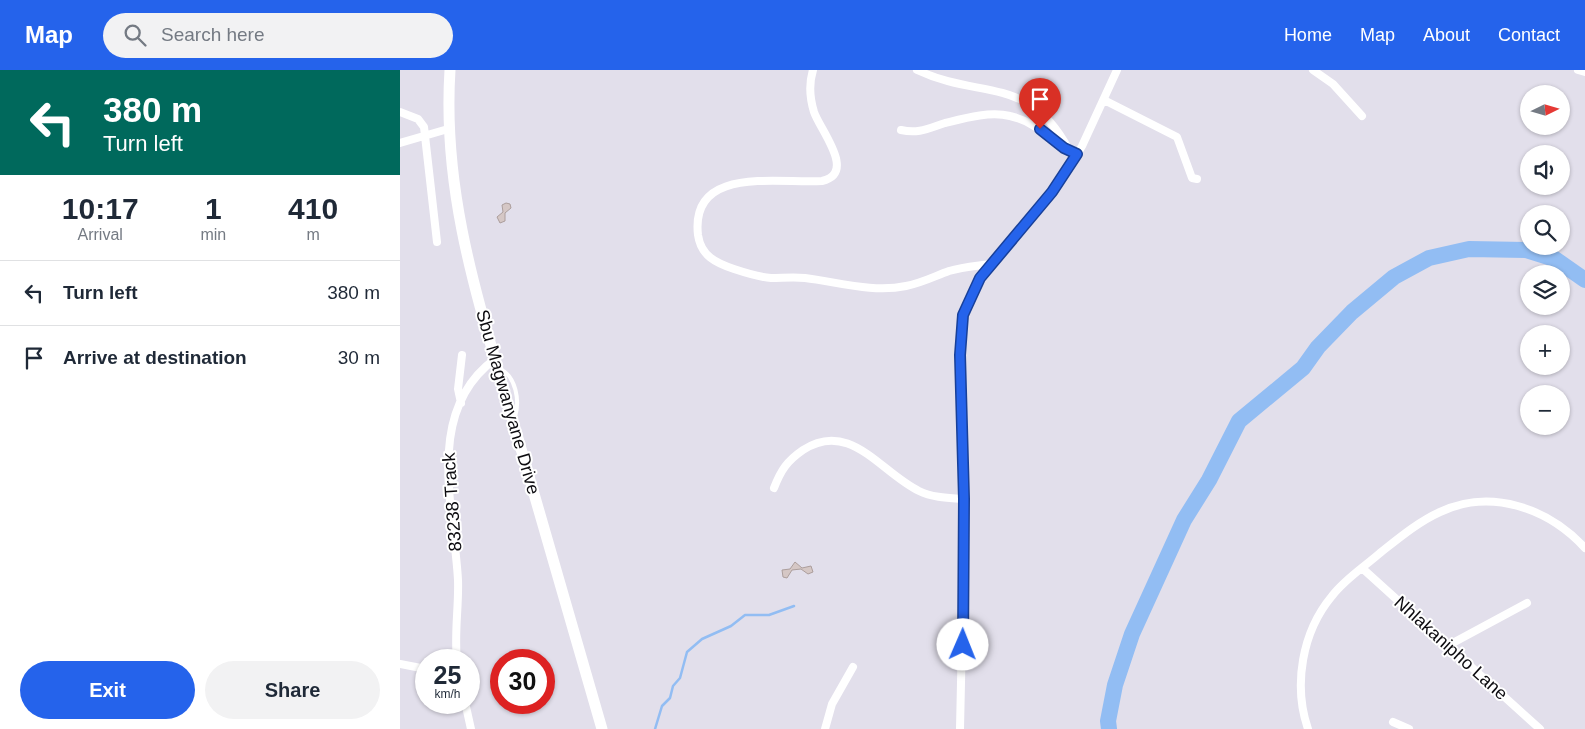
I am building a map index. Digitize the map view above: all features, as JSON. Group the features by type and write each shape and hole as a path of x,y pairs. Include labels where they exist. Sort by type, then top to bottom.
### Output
{"main road":[{"name":"Sbu Magwanyane Drive","path":"450,70 448,129 456,212 496,363 602,729"}],"street":[{"path":"813,70 810,89 814,112 836,157 837,169 833,176 822,181 744,182 730,184 715,190 703,205 699,215 699,242 709,258 734,269 764,276 798,277 874,288 906,286 959,269 990,264"},
{"path":"917,70 967,87 995,90 1035,107 1054,124 1073,152"},
{"path":"960,729 964,499 960,355 961,329 967,303 990,264 1052,192 1104,100 1117,70"},
{"path":"1313,70 1333,84 1362,116"},
{"path":"1578,70 1585,72"},
{"path":"1104,100 1176,137 1192,178 1197,179"},
{"path":"400,112 418,119 426,134 437,242"},
{"path":"901,130 918,132 992,114 1002,115 1020,119 1036,127 1073,152"},
{"path":"400,143 448,129"},
{"path":"461,403 458,389 462,356"},
{"name":"83238 Track","path":"457,649 458,581 448,456 449,436 461,403 473,379 496,363"},
{"path":"774,488 782,469 791,458 818,442 833,440 852,444 904,482 926,494 964,499"},
{"path":"1308,729 1302,704 1301,676 1304,652 1312,626 1332,595 1403,535 1440,511 1484,503 1508,504 1540,512 1562,527 1585,548"},
{"name":"Nhlakanipho Lane","path":"1362,568 1540,729"},
{"path":"1449,645 1527,603"},
{"path":"400,664 415,667"},
{"path":"825,729 832,704 853,667"},
{"path":"468,714 471,729"},
{"path":"1393,722 1409,729"}],"building":[{"path":"510,204 511,208 505,213 505,221 500,223 497,217 503,212 502,205"},
{"path":"795,562 802,568 811,566 813,572 808,574 801,569 792,570 787,578 783,577 782,570 790,569"}],"waterway":[{"path":"1109,729 1108,721 1115,685 1132,634 1184,520 1209,480 1239,421 1303,368 1318,347 1352,312 1394,277 1429,258 1469,249 1526,250 1555,259 1585,280"},
{"path":"655,729 662,706 670,698 673,686 680,678 687,652 702,639 731,626 745,615 769,615 794,606"}],"route":[{"path":"963,645 964,499 960,355 963,315 973,289 980,278 990,264 1023,229 1052,192 1065,175 1077,154 1064,148 1040,129"}]}
